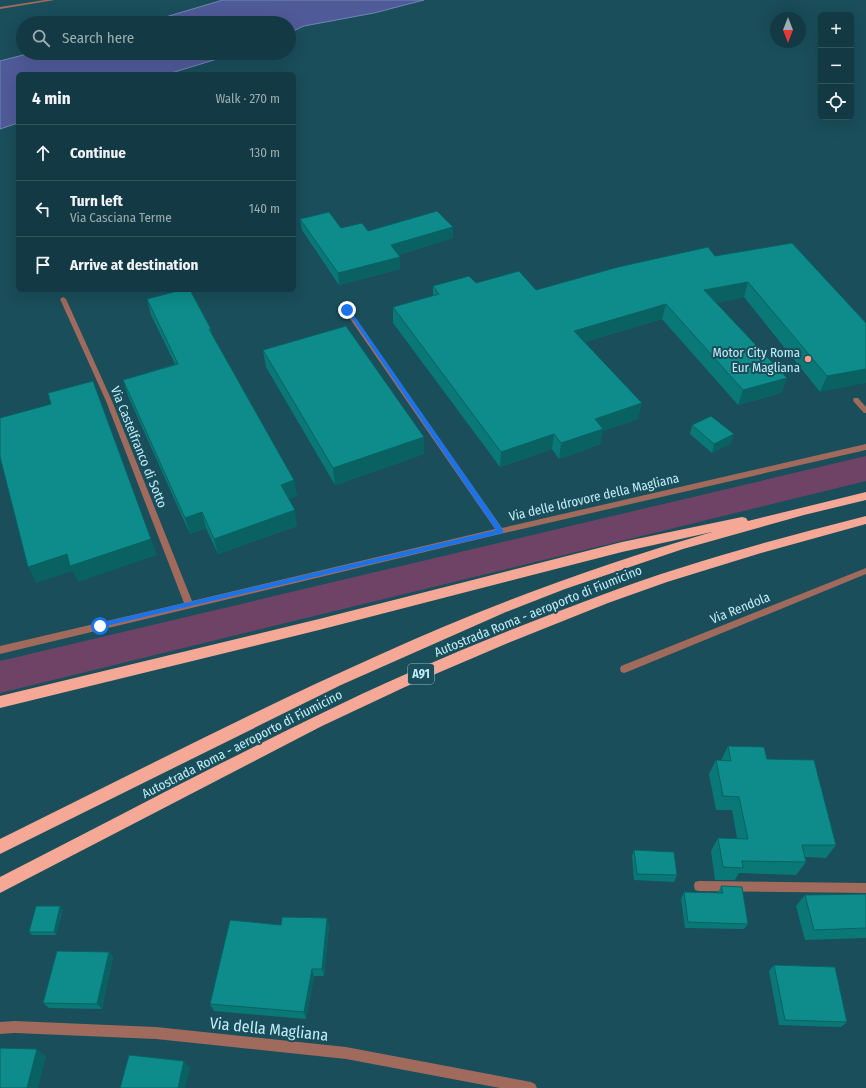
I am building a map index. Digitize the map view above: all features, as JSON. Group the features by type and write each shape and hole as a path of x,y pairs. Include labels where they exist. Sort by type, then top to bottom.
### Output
{"highway":[{"name":"Autostrada Roma - aeroporto di Fiumicino","path":"0,847 269,713 429,640 533,598 694,542 810,509 866,496"},
{"path":"0,702 261,640 710,527 810,509"},
{"name":"Autostrada Roma - aeroporto di Fiumicino","path":"0,885 317,722 400,683 503,639 604,599 664,578 761,548 866,520"}],"street":[{"path":"0,8 53,0"},
{"name":"Via Castelfranco di Sotto","path":"62,299 109,401 189,605"},
{"path":"347,310 500,531"},
{"path":"856,400 866,411"},
{"name":"Via delle Idrovore della Magliana","path":"0,650 500,531 866,448"},
{"name":"Via Rendola","path":"624,669 866,571"},
{"path":"699,886 866,888"},
{"name":"Via della Magliana","path":"0,1028 15,1027 156,1033 346,1053 531,1088"}],"shaded area":[{"path":"866,456 866,481 0,693 0,661"}],"water":[{"path":"223,0 424,0 374,13 304,26 296,30 296,16 169,16"},
{"path":"16,57 16,60 214,60 175,72 16,72 16,124 0,129 0,61"}],"building":[{"path":"437,211 453,227 391,245 400,257 338,273 300,219 329,212 341,228 362,223 368,231"},
{"path":"792,243 866,323 866,369 827,376 748,282 704,290 787,378 743,390 666,304 574,331 642,403 595,419 603,429 561,443 554,434 501,452 393,307 439,294 433,286 469,276 476,283 519,271 536,290 618,267 708,247 715,256"},
{"path":"173,292 191,292 211,329 209,329 294,480 281,485 295,510 214,539 202,512 185,518 123,380 178,364 147,299"},
{"path":"346,326 424,437 333,468 263,350"},
{"path":"93,381 151,539 70,566 67,554 28,567 0,457 0,418 51,404 48,393"},
{"path":"711,416 734,434 714,444 692,425"},
{"path":"728,746 764,747 767,759 814,760 836,845 802,845 806,862 742,861 743,868 723,867 718,838 748,839 739,797 723,796 716,760 731,761"},
{"path":"634,850 674,852 677,875 637,874"},
{"path":"721,886 742,887 748,924 688,922 684,892 723,893"},
{"path":"866,894 866,928 814,930 805,895"},
{"path":"36,906 60,906 54,932 29,932"},
{"path":"282,917 327,918 322,969 312,969 304,1012 210,1004 230,920 281,925"},
{"path":"57,951 109,952 97,1004 43,1003"},
{"path":"774,965 835,967 847,1022 785,1020"},
{"path":"0,1048 37,1049 27,1088 0,1088"},
{"path":"129,1055 184,1061 178,1088 120,1088"}],"place":[{"name":"Motor City Roma Eur Magliana","path":"808,359"}],"route":[{"path":"100,626 500,531 347,310"}]}
